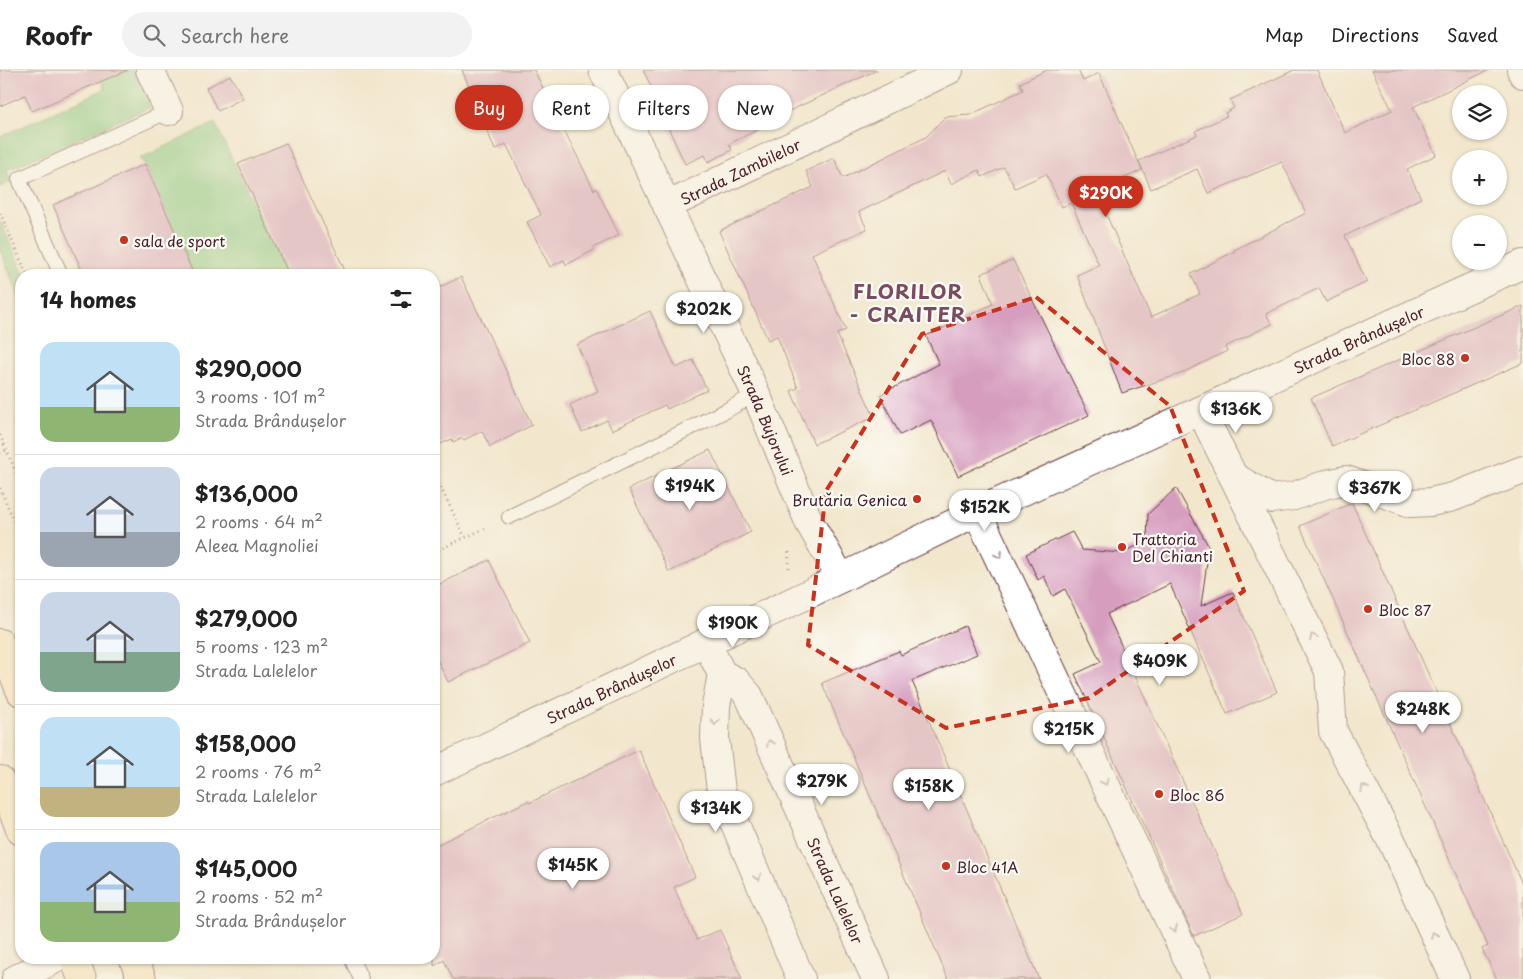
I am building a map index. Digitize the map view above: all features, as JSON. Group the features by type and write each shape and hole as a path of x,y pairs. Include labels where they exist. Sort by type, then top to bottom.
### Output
{"main road":[{"path":"0,643 15,678"},
{"path":"0,780 15,816"},
{"path":"76,964 82,979"},
{"path":"136,964 142,979"}],"street":[{"path":"150,70 169,110"},
{"name":"Strada Bujorului","path":"603,70 756,394 810,522 841,578"},
{"name":"Strada Zambilelor","path":"668,206 949,70"},
{"path":"1521,70 1523,74"},
{"name":"Strada Brândușelor","path":"440,769 977,512 1523,264"},
{"path":"1201,411 1329,670 1333,731 1394,844 1455,979"},
{"path":"1233,476 1271,499 1294,496 1327,484 1346,480 1411,503 1431,502 1453,497 1523,470"},
{"path":"977,512 1197,979"},
{"name":"Strada Lalelelor","path":"706,642 722,674 736,681 749,696 876,979"},
{"path":"722,674 716,706 715,740 721,791 801,979"},
{"path":"16,979 45,964"}],"lane":[{"path":"57,269 18,179 169,110"},
{"path":"509,517 756,394"},
{"path":"354,964 361,979"}],"path":[{"path":"0,213 24,269"},
{"path":"0,434 15,469"},
{"path":"0,453 7,450"},
{"path":"440,487 464,538"},
{"path":"0,488 15,524"},
{"path":"440,549 509,517"}],"highlighted area":[{"path":"1036,297 1170,406 1244,591 1089,698 946,728 808,645 826,491 922,334"}],"green space":[{"path":"96,70 141,70 157,104 7,170 11,182 0,187 0,137 105,89"},
{"path":"215,123 284,269 191,269 145,164 139,159"},
{"path":"0,220 21,269 15,269 15,286 0,250"}],"building":[{"path":"0,70 128,70 32,111 25,95 0,106"},
{"path":"462,70 534,70 542,85 533,85 533,130 564,130 619,235 566,265 564,260 550,267 527,222 541,215 506,144 495,150 487,130 523,130 523,85 468,85"},
{"path":"643,70 877,70 792,110 792,85 718,85 718,130 757,130 729,144 732,150 708,162 705,155 685,164 669,130 708,130 708,85 650,85"},
{"path":"1047,70 1078,70 1083,81 1099,73 1142,170 1096,191 1151,317 1200,294 1191,274 1306,213 1282,162 1208,193 1197,169 1151,189 1139,161 1197,135 1195,131 1227,116 1225,113 1234,108 1230,100 1294,70 1317,70 1345,133 1392,110 1372,70 1489,70 1458,85 1452,85 1452,88 1413,107 1436,155 1407,169 1421,198 1345,236 1367,282 1326,302 1319,288 1266,314 1272,324 1225,347 1227,351 1180,374 1122,393 1077,275 1099,265 1071,203 1062,207 1046,174 1015,188 1004,167 982,177 979,170 951,184 945,171 859,212 867,229 812,254 846,330 837,334 874,417 814,444 791,391 798,388 777,336 768,340 719,231 813,187 806,171 834,158 843,178 926,137 945,117 970,115 1023,90 1020,83"},
{"path":"230,75 243,98 218,111 206,88"},
{"path":"286,143 344,269 286,269 238,164"},
{"name":"sala de sport","path":"145,164 191,269 81,269 53,205"},
{"path":"1013,260 1089,415 958,476 931,420 900,435 880,395 939,364 926,336 993,304 981,274"},
{"path":"461,277 532,425 490,447 482,431 464,440 462,438 453,442 452,439 440,444 440,287"},
{"path":"1523,306 1523,363 1332,446 1311,398"},
{"path":"650,311 676,368 693,360 707,390 667,409 665,405 612,430 607,420 582,432 570,405 598,391 577,345"},
{"path":"710,450 751,532 669,572 629,489"},
{"path":"1176,488 1209,547 1201,606 1233,592 1277,692 1227,714 1170,584 1107,614 1243,914 1194,936 1075,674 1101,662 1065,589 1053,596 1044,576 1038,580 1026,554 1072,532 1082,550 1122,553 1147,541 1148,514"},
{"path":"1352,503 1523,886 1523,979 1497,979 1482,949 1488,946 1300,526"},
{"path":"489,560 530,643 448,682 440,665 440,584"},
{"name":"Bloc 41A","path":"965,626 977,654 912,681 1039,979 948,979 822,683 899,651 901,655"},
{"path":"639,750 695,877 674,887 697,940 720,930 742,979 453,979 444,960 440,962 440,843 528,801 529,803"}],"place":[{"name":"sala de sport","path":"124,240"},
{"name":"Bloc 88","path":"1465,358"},
{"name":"Brutăria Genica","path":"917,499"},
{"name":"Trattoria Del Chianti","path":"1122,547"},
{"name":"Bloc 87","path":"1368,609"},
{"name":"Bloc 86","path":"1159,794"},
{"name":"Bloc 41A","path":"946,866"}],"district":[{"name":"FLORILOR - CRAITER","path":"908,302"}]}
